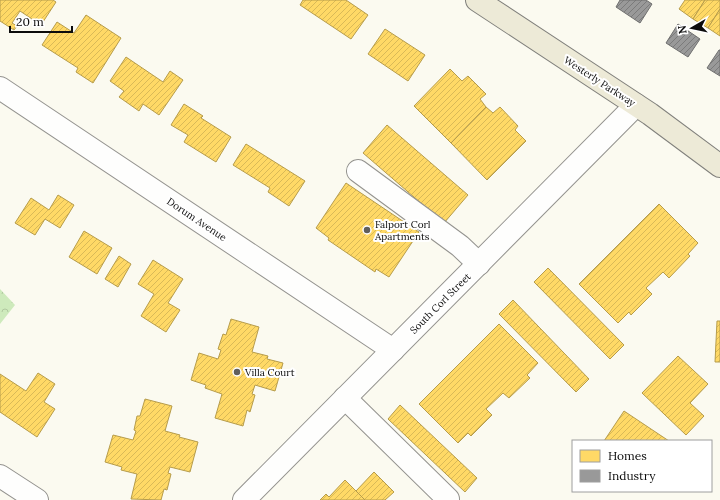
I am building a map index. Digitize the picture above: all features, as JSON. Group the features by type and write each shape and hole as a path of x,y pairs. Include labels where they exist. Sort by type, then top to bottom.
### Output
{"main road":[{"name":"Westerly Parkway","path":"477,0 650,114 720,166"}],"street":[{"name":"Dorum Avenue","path":"0,88 393,350"},
{"name":"South Corl Street","path":"244,500 636,105"},
{"path":"358,171 460,246 479,264"},
{"path":"345,398 448,499 447,500"},
{"path":"0,476 37,500"}],"green space":[{"path":"0,289 15,305 0,324"}],"building: Homes":[{"path":"0,0 53,0 56,2 41,25 20,11 12,23 17,26 14,30 0,21"},
{"path":"303,0 346,0 368,15 351,39 300,5"},
{"path":"685,0 705,0 693,19 679,9"},
{"path":"705,0 720,0 720,9 708,28 693,19"},
{"path":"720,9 720,36 708,28"},
{"path":"86,15 121,38 93,83 76,72 78,68 42,45 57,22 74,33"},
{"path":"385,29 425,55 408,81 368,54"},
{"path":"126,57 163,82 170,71 183,80 159,115 143,104 139,111 119,97 124,91 110,81"},
{"path":"450,69 462,81 468,76 486,94 480,99 486,107 451,143 414,106"},
{"path":"184,104 203,116 201,118 231,137 216,162 184,142 188,135 171,125"},
{"path":"486,107 493,113 500,107 518,126 515,130 526,141 487,180 451,143"},
{"path":"387,125 468,195 444,223 363,153"},
{"path":"246,144 305,181 289,206 268,192 270,188 233,165"},
{"name":"Falport Corl Apartments","path":"346,183 419,232 389,277 376,269 375,272 328,240 329,238 316,228"},
{"path":"58,195 74,205 60,228 45,219 35,235 15,223 31,198 49,210"},
{"path":"659,204 698,243 688,254 690,256 669,278 663,272 646,288 652,294 631,315 629,312 618,323 579,284"},
{"path":"84,231 112,248 97,274 69,257"},
{"path":"119,256 131,264 118,287 105,279"},
{"path":"153,260 183,279 168,303 180,310 166,332 141,316 154,294 138,284"},
{"path":"548,268 624,345 610,359 534,282"},
{"path":"513,300 589,379 576,392 499,314"},
{"name":"Villa Court","path":"231,319 259,327 252,352 268,356 267,359 283,363 275,391 255,385 252,394 255,395 250,412 247,410 243,426 215,418 222,394 205,388 206,385 191,380 199,353 218,359 221,350 218,349 223,334 226,335"},
{"path":"717,321 720,321 720,362 715,362"},
{"path":"499,324 538,363 527,375 530,378 509,398 503,393 486,409 492,415 471,436 468,433 458,443 419,404"},
{"path":"678,356 708,384 690,403 704,416 686,435 642,393"},
{"path":"38,373 55,384 44,402 55,409 37,437 0,412 0,374 26,391"},
{"path":"145,399 172,406 165,431 180,435 179,437 198,442 190,472 170,467 168,473 171,474 167,490 164,489 161,500 131,499 137,474 121,470 122,467 105,462 113,435 133,440 136,431 134,430 137,416 140,416"},
{"path":"400,405 477,478 465,492 388,419"},
{"path":"624,411 668,440 605,440"},
{"path":"374,472 394,492 385,500 365,500 356,491"},
{"path":"345,480 365,500 320,500 326,494 329,497"}],"building: Industry":[{"path":"620,0 646,0 652,4 640,23 616,7"},
{"path":"678,24 700,39 688,57 666,43"},
{"path":"720,50 720,76 707,68"}],"place":[{"name":"Falport Corl Apartments","path":"367,230"},
{"name":"Villa Court","path":"237,372"}]}
